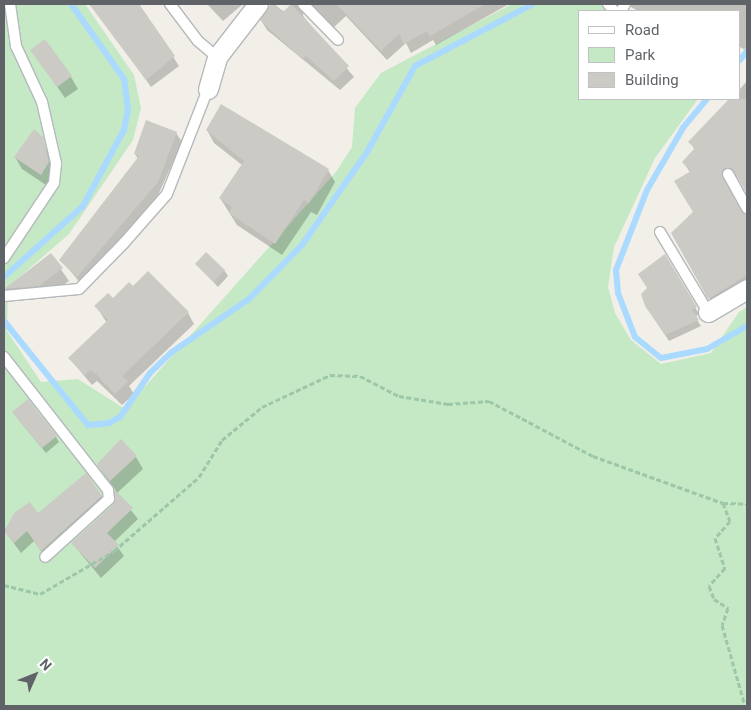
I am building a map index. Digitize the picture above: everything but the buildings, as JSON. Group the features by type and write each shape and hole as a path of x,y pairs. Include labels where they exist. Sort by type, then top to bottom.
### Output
{"street":[{"path":"208,89 216,57 258,4"},
{"path":"708,312 747,289"}],"lane":[{"path":"4,258 54,183 56,163 47,117 16,46 10,4"},
{"path":"170,4 198,42 216,57"},
{"path":"303,4 338,40"},
{"path":"4,296 79,289 124,243 167,194 208,89"},
{"path":"728,174 747,208"},
{"path":"660,232 708,312"},
{"path":"4,358 108,490 109,499 45,557"}],"path":[{"path":"4,585 40,594 114,552 199,477 222,440 262,407 330,375 360,376 399,396 448,404 489,401 593,456 723,503 747,504"},
{"path":"723,503 730,521 715,538 725,568 709,586 714,598 728,608 722,625 746,706"}],"green space":[{"path":"4,4 85,4 134,75 141,108 133,140 69,234 8,287 7,331 41,382 78,379 125,409 336,172 352,147 355,108 381,73 512,4 602,4 606,10 578,10 578,100 697,100 655,158 614,247 608,287 615,313 631,340 661,364 711,353 739,312 747,307 747,706 4,706"}],"waterway":[{"path":"4,277 83,206 124,130 128,110 124,79 71,4"},
{"path":"4,321 88,425 109,423 120,417 150,373 172,352 249,299 302,245 367,152 415,66 533,4"},
{"path":"741,59 747,51"},
{"path":"706,100 683,128 647,190 616,270 618,293 635,337 661,358 707,349 747,326"}]}
